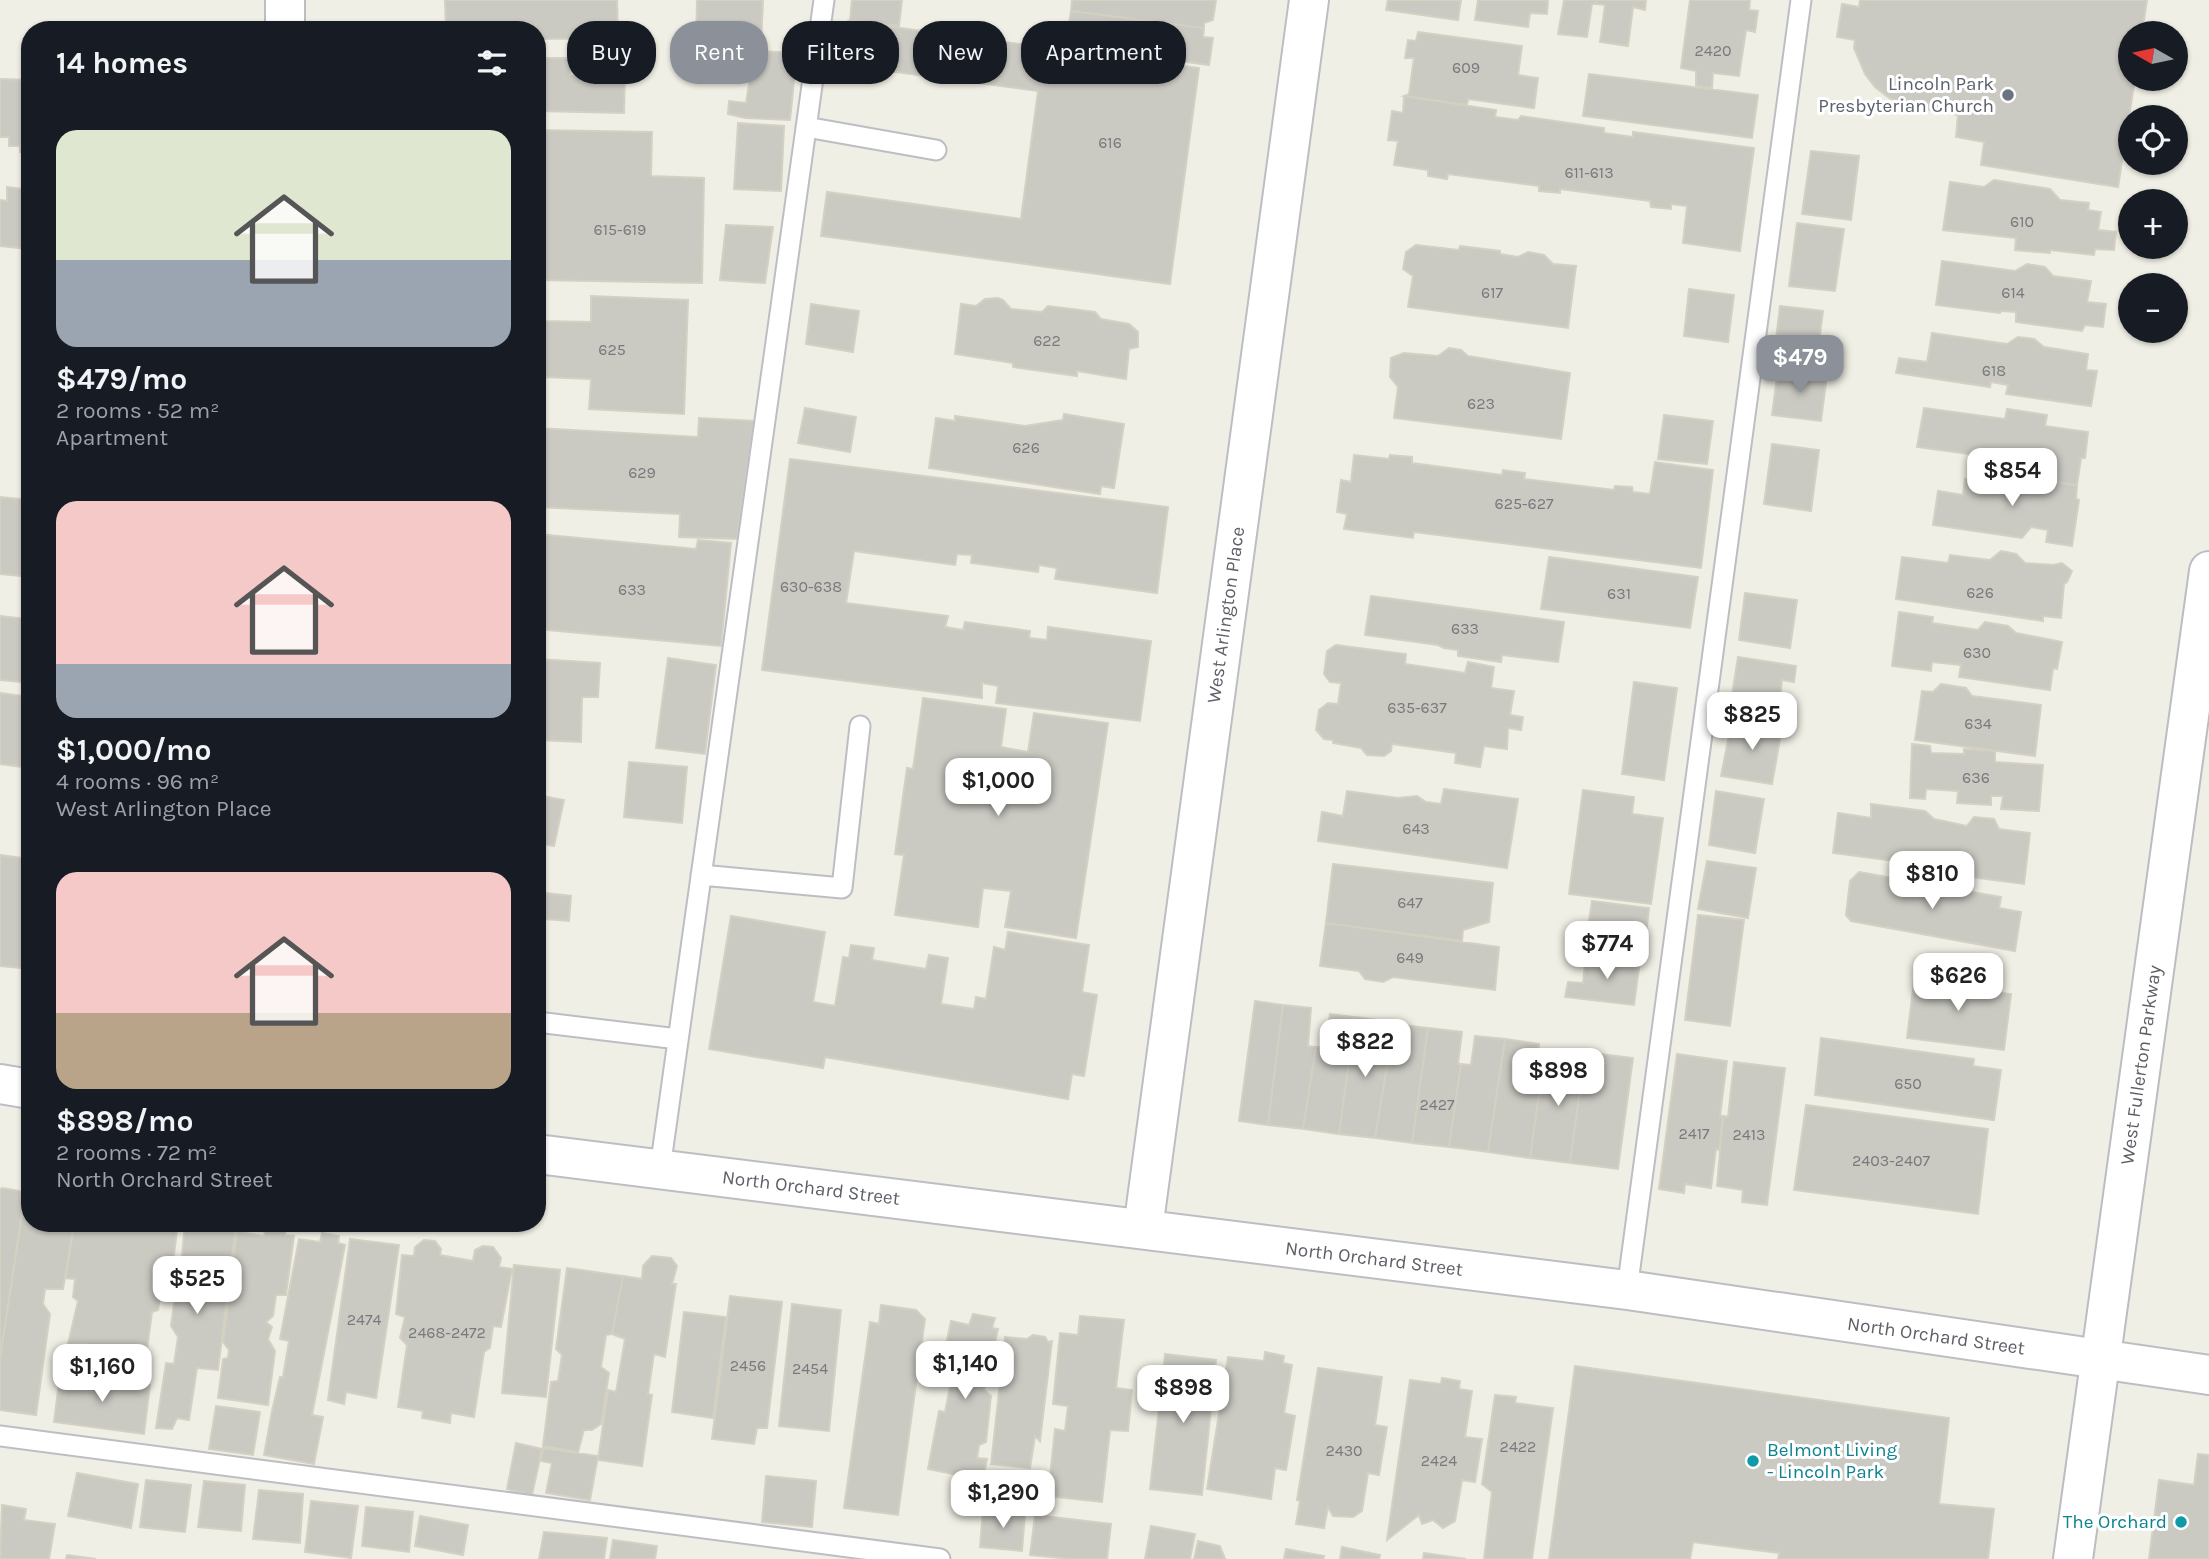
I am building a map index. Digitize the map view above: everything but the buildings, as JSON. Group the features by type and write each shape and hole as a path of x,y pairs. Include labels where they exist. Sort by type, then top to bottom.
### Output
{"street":[{"path":"285,0 285,21"},
{"name":"West Arlington Place","path":"1143,1230 1308,0"},
{"name":"West Fullerton Parkway","path":"2073,1559 2209,571"},
{"path":"0,1084 21,1087"},
{"name":"North Orchard Street","path":"546,1155 1627,1290 2209,1375"}],"lane":[{"path":"660,1169 824,0"},
{"path":"1627,1290 1801,0"},
{"path":"806,127 936,150"},
{"path":"701,875 842,888 860,726"},
{"path":"546,1023 678,1039"},
{"path":"0,1436 940,1559"}],"place":[{"name":"Lincoln Park Presbyterian Church","path":"2008,95"},
{"name":"Belmont Living - Lincoln Park","path":"1753,1461"},
{"name":"The Orchard","path":"2181,1522"}]}
